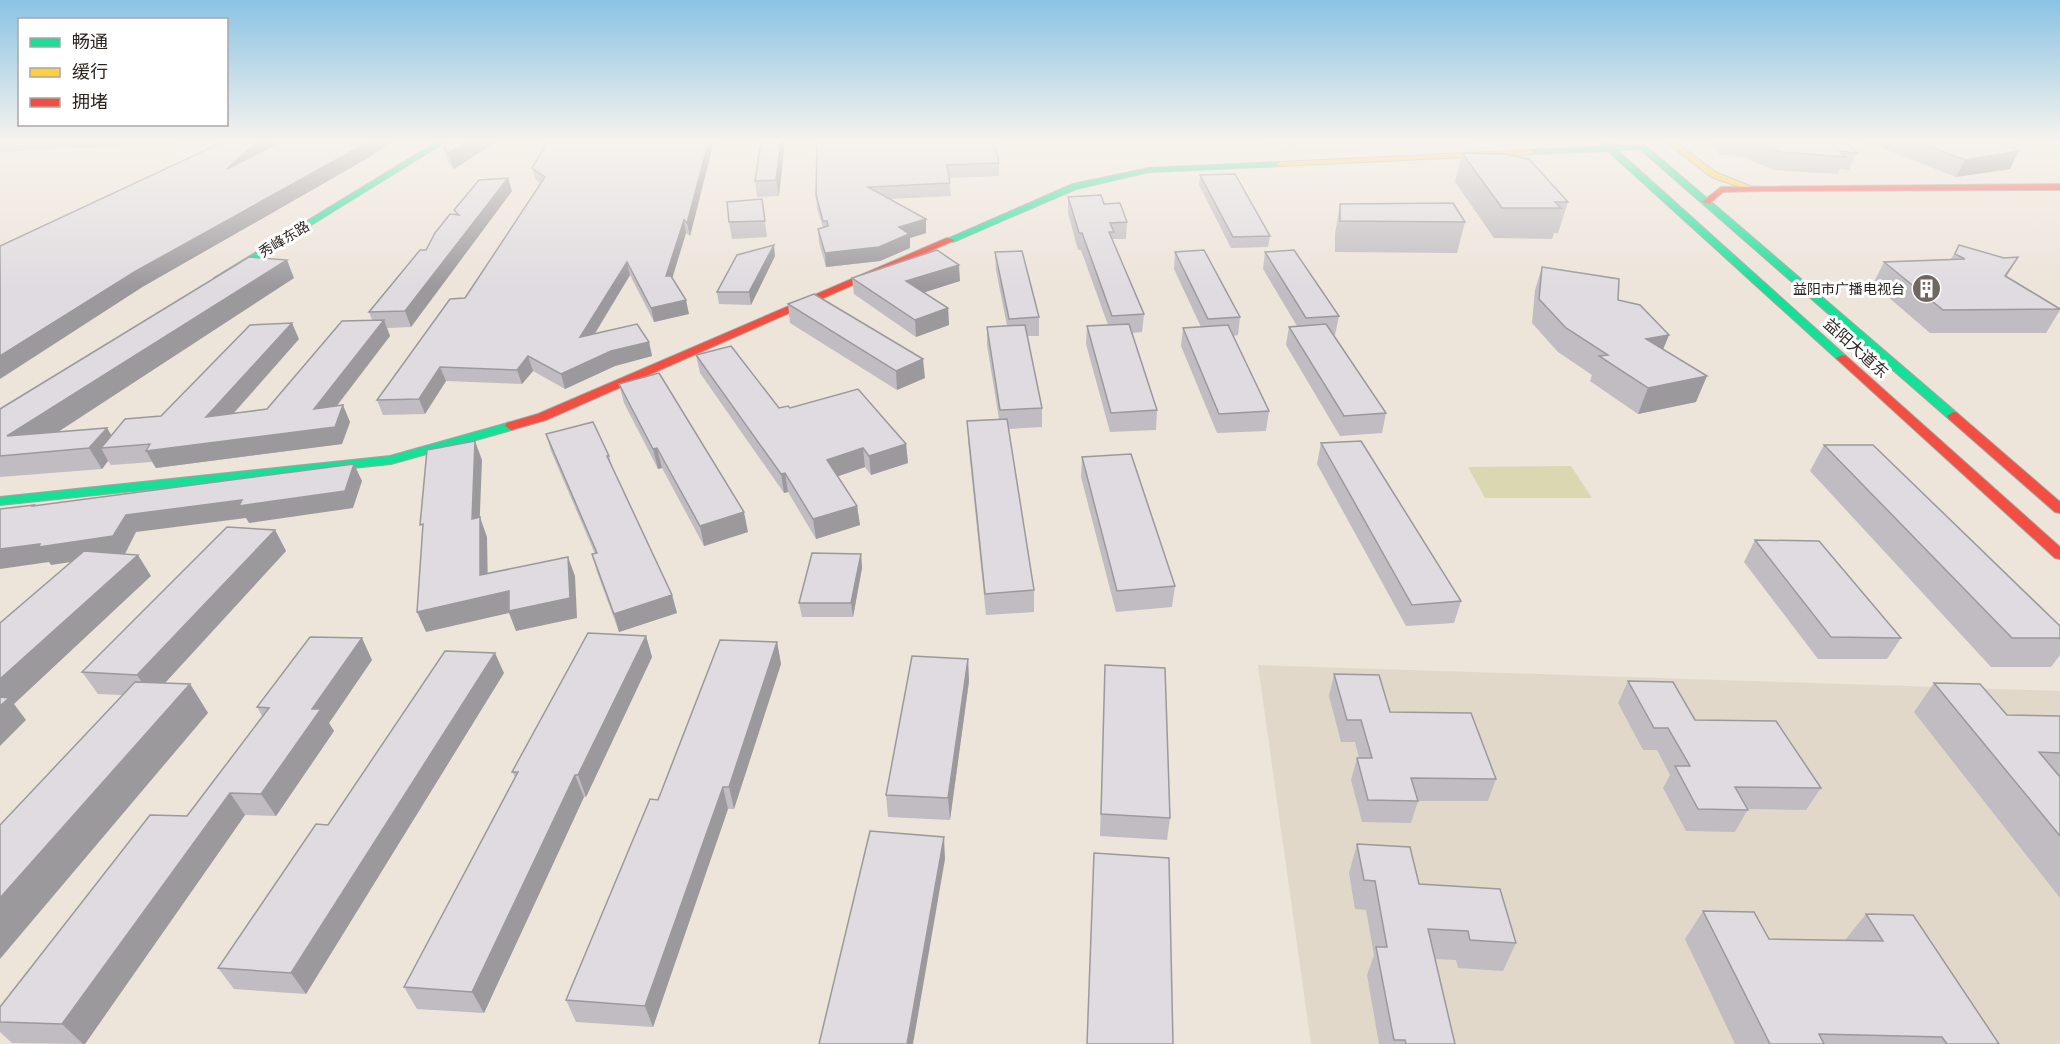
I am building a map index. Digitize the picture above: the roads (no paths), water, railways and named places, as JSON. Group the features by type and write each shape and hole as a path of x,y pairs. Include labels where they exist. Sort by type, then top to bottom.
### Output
{"street":[{"name":"秀峰东路","path":"205,287 368,190"},
{"path":"0,501 391,460 542,417 1067,190"},
{"name":"益阳大道东","path":"1657,190 2060,555"},
{"path":"1692,190 2060,509"},
{"path":"1706,202 1721,190 1727,190"}],"place":[{"name":"益阳市广播电视台","path":"1926,289"}]}
